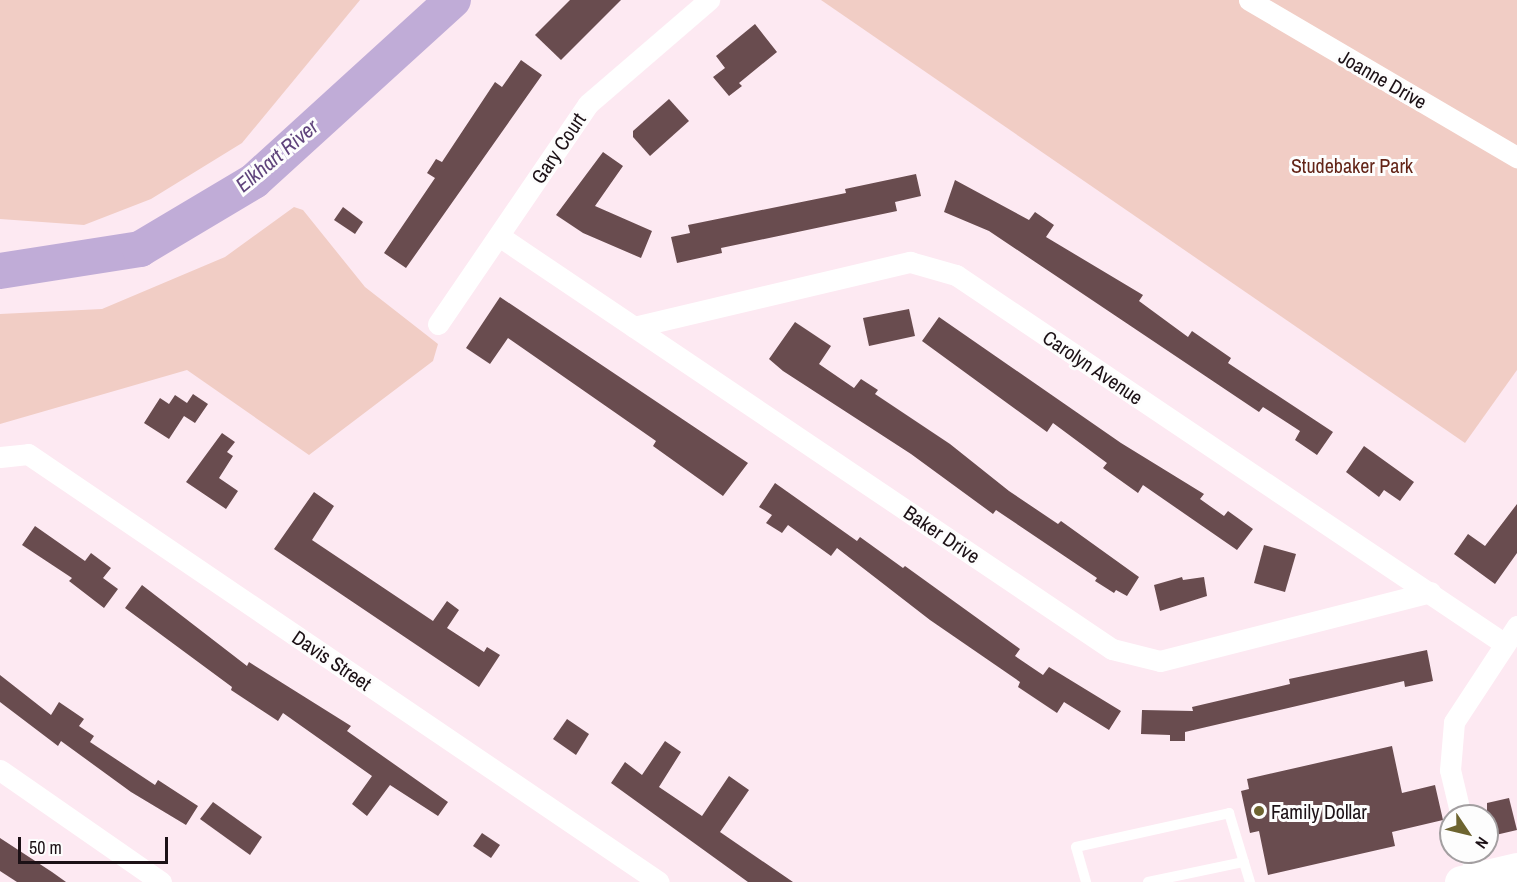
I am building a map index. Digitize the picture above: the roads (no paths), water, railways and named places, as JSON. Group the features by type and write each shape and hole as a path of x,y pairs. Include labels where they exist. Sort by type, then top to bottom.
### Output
{"main road":[{"path":"1469,871 1517,868"}],"street":[{"name":"Gary Court","path":"438,324 588,104 709,0"},
{"name":"Joanne Drive","path":"1249,0 1517,157"},
{"name":"Baker Drive","path":"499,236 1112,649 1160,661 1430,592"},
{"name":"Carolyn Avenue","path":"634,327 910,262 956,275 1505,644"},
{"name":"Davis Street","path":"0,457 28,454 659,882"},
{"path":"1458,804 1450,770 1454,722 1517,626"},
{"path":"0,770 161,882"}],"lane":[{"path":"1086,882 1076,847 1229,813 1250,882"},
{"path":"1148,882 1244,862"}],"waterway":[{"name":"Elkhart River","path":"0,271 140,249 254,181 453,0"}],"place":[{"name":"Family Dollar","path":"1259,811"}],"park label":[{"name":"Studebaker Park","path":"1352,165"}]}
